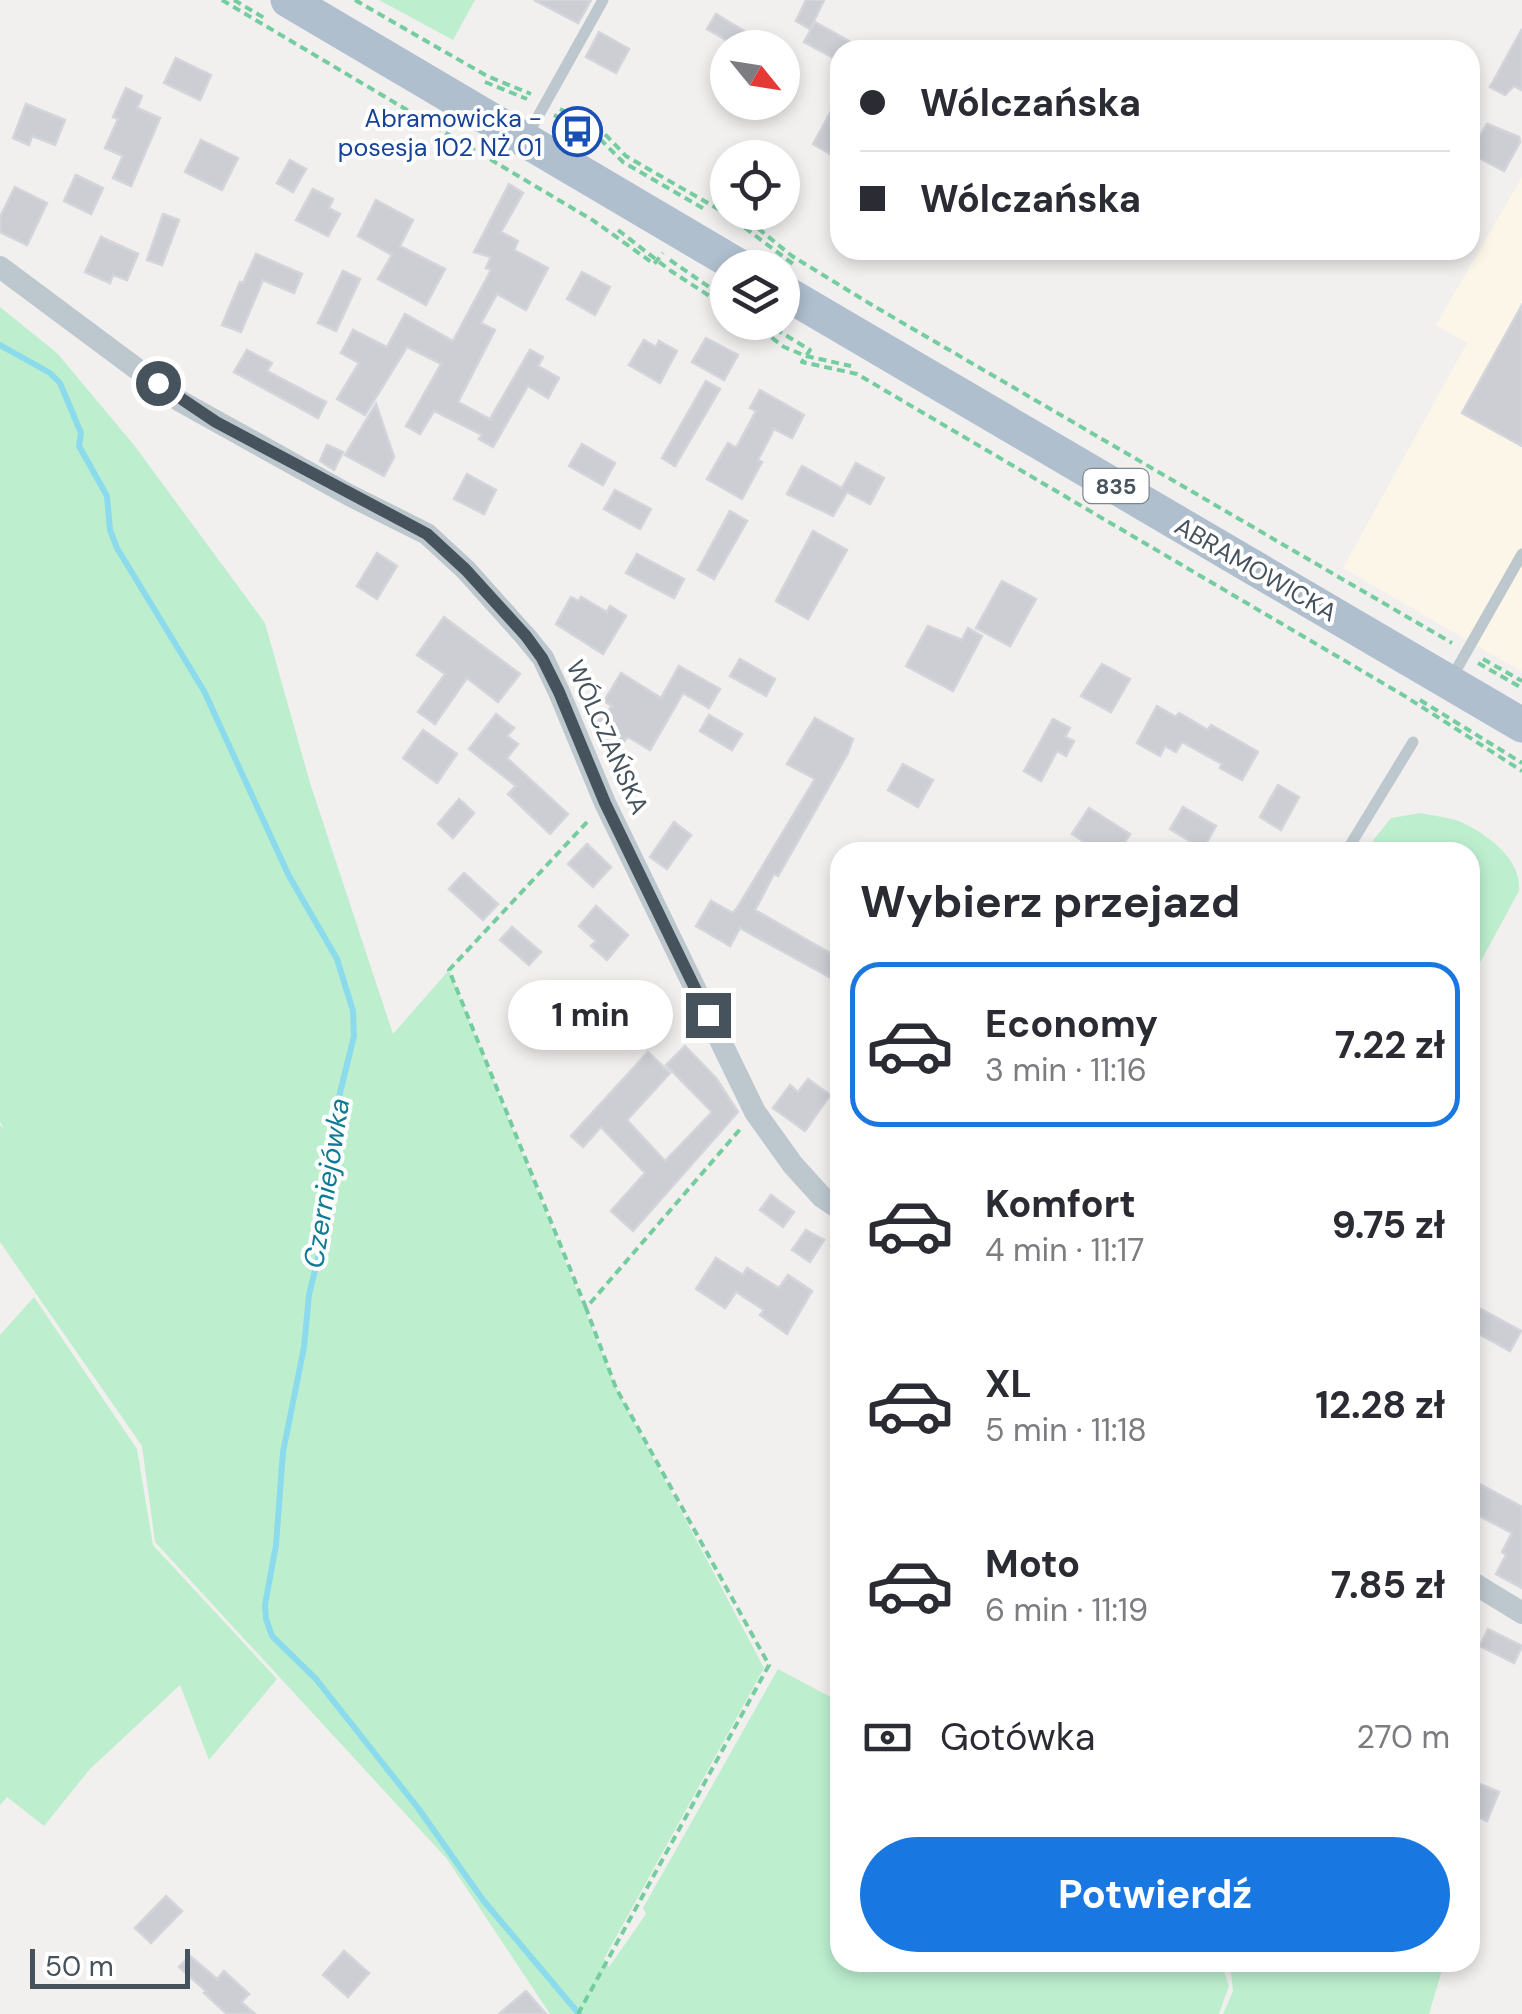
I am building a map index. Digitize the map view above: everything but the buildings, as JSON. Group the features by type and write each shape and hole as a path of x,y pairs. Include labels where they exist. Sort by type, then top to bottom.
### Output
{"main road":[{"path":"288,0 711,250"},
{"name":"ABRAMOWICKA","path":"800,302 1522,725"}],"street":[{"name":"WÓLCZAŃSKA","path":"0,267 180,401 349,495 403,520 446,551 542,658 605,803 755,1112 793,1165 830,1202"},
{"path":"1480,1587 1522,1612"}],"lane":[{"path":"525,140 603,0"},
{"path":"1449,682 1522,554"},
{"path":"1352,842 1413,742"}],"path":[{"path":"222,0 594,222 654,264 664,253 710,288"},
{"path":"760,230 792,256 872,306 1522,681"},
{"path":"686,281 710,296"},
{"path":"794,340 810,350 802,362 857,374 1403,695 1522,771"},
{"path":"578,2014 768,1665 616,1388 449,970 605,803"},
{"path":"586,1308 755,1112"}],"shaded area":[{"path":"1522,177 1522,672 1343,568 1467,343 1436,325 1474,260 1480,260 1480,249"}],"green space":[{"path":"379,0 475,0 453,40"},
{"path":"0,307 57,353 134,445 265,623 310,783 393,1034 449,970 616,1388 764,1668 604,1959 609,1967 646,1914 643,1908 778,1669 830,1697 830,1972 1224,1972 1229,1986 1219,2014 550,2014 447,1859 155,1542 142,1446 0,1242 0,1125 4,1129 0,1122"},
{"path":"1421,813 1456,820 1481,833 1509,858 1519,891 1480,963 1480,842 1372,842 1391,818"},
{"path":"34,1297 137,1449 153,1545 277,1679 209,1760 180,1685 90,1769 44,1826 7,1797 0,1805 0,1335"},
{"path":"1231,1972 1441,1972 1429,2014 1223,2014 1233,1991"}],"waterway":[{"name":"Czerniejówka","path":"0,345 50,373 60,383 81,433 79,446 107,496 110,530 117,548 204,691 289,876 337,959 353,1011 354,1036 335,1113 320,1250 283,1452 266,1619 272,1636 316,1679 418,1808 483,1900 579,2014"}],"place":[{"name":"Abramowicka - posesja 102 NŻ 01","path":"577,132"}],"route":[{"path":"158,383 216,422 427,534 526,636 559,692 605,803 708,1015"}]}
